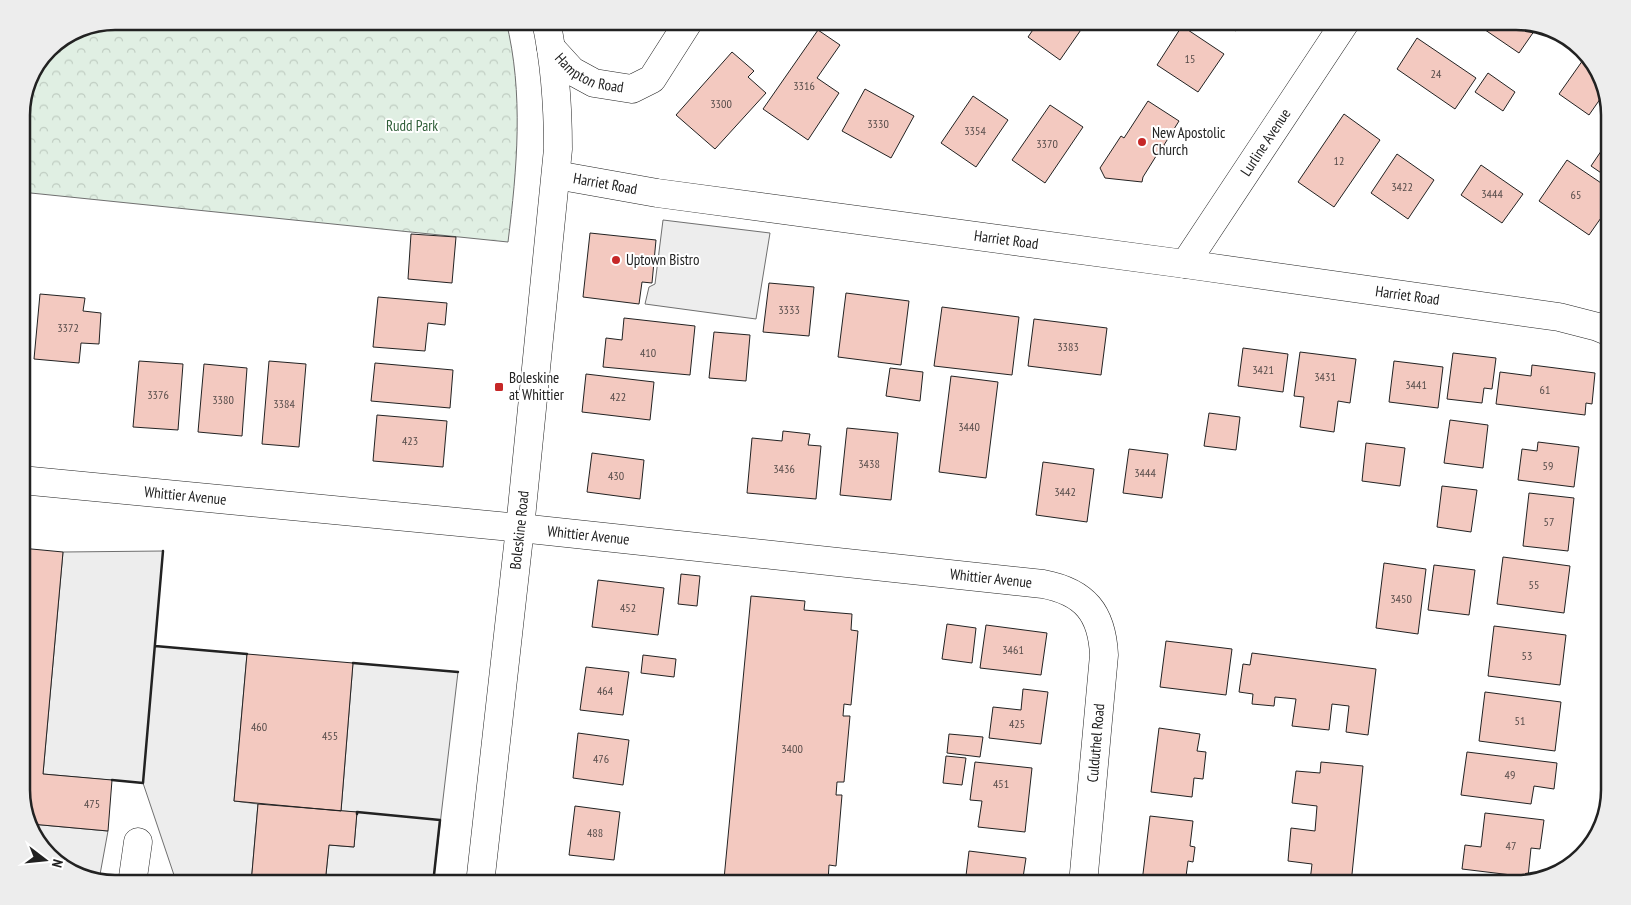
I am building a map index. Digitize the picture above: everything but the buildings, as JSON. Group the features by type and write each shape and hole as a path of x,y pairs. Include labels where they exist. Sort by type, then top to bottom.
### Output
{"street":[{"name":"Harriet Road","path":"548,30 558,123 556,175 657,193 1185,264 1559,317 1601,328"},
{"name":"Hampton Road","path":"551,48 572,72 594,83 632,89 652,79 683,30"},
{"name":"Lurline Avenue","path":"1185,264 1340,30"},
{"name":"Boleskine Road","path":"481,875 520,528 556,175"},
{"name":"Whittier Avenue","path":"30,481 520,528 1043,584 1068,591 1089,605"},
{"name":"Culduthel Road","path":"1084,875 1104,655 1100,629 1089,605"},
{"path":"133,875 138,842"}],"green space":[{"name":"Rudd Park","path":"115,30 508,30 515,76 517,131 514,187 508,242 30,193 30,109 36,82 44,68 68,44 82,36"}],"shaded area":[{"path":"663,220 770,233 756,319 645,304 649,287 655,284"},
{"path":"163,551 155,646 247,654 234,801 258,804 252,875 174,875 143,783 43,774 63,552"},
{"path":"353,663 458,672 434,875 326,875 329,845 354,847 357,812 341,811"},
{"path":"37,825 108,831 100,873 82,869 70,862 70,835 43,835"}],"wall":[{"path":"112,780 143,783 163,551"},
{"path":"155,646 247,654"},
{"path":"353,663 458,672"},
{"path":"357,814 357,812 440,820 434,875"}],"place":[{"name":"New Apostolic Church","path":"1142,142"},
{"name":"Uptown Bistro","path":"616,260"},
{"name":"Boleskine at Whittier","path":"499,387"}]}
